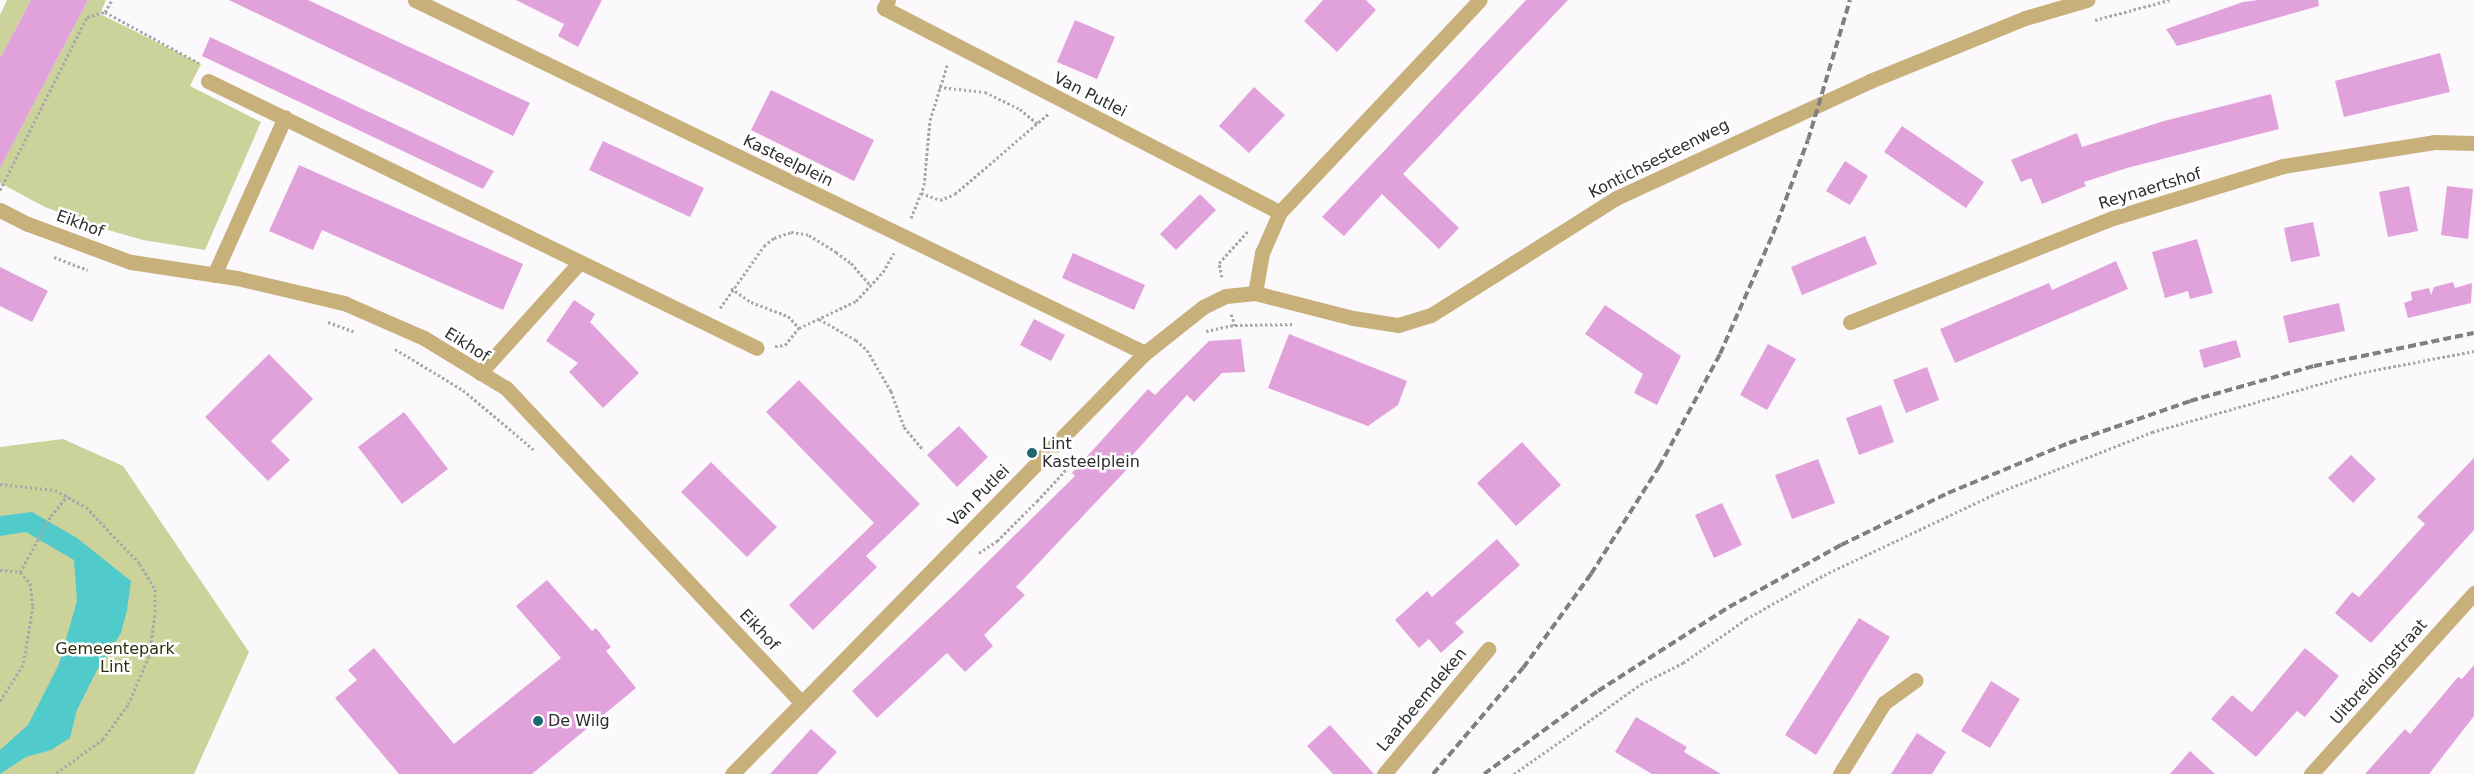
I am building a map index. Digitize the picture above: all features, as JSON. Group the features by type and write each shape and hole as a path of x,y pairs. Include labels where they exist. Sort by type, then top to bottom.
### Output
{"street":[{"name":"Kasteelplein","path":"415,0 1145,353"},
{"path":"1255,293 1262,253 1280,212 1480,0"},
{"name":"Kontichsesteenweg","path":"1255,293 1353,318 1398,325 1430,315 1616,198 1752,133 1870,81 2025,18 2087,0"},
{"name":"Van Putlei","path":"886,4 957,46 1280,212"},
{"path":"208,81 757,348"},
{"path":"214,275 285,117"},
{"name":"Reynaertshof","path":"1850,322 2113,218 2283,166 2434,142 2474,143"},
{"name":"Eikhof","path":"0,210 28,224 131,262 214,275 344,303 424,338 506,388 800,702"},
{"path":"480,373 579,263"},
{"name":"Van Putlei","path":"732,774 800,702 1145,353 1203,307 1226,296 1255,293"},
{"name":"Uitbreidingstraat","path":"2311,774 2474,593"},
{"name":"Laarbeemdeken","path":"1384,774 1488,649"},
{"path":"1840,774 1884,703 1916,680"}],"path":[{"path":"106,12 112,0"},
{"path":"2092,21 2169,0"},
{"path":"0,190 87,17 106,12 208,68 208,81"},
{"path":"757,348 785,345 799,328 856,301 871,286 903,236 922,193 929,154 930,120 939,87 957,46"},
{"path":"939,87 985,92 1020,109 1038,124"},
{"path":"922,193 940,200 956,194 978,172 1038,124 1059,98"},
{"path":"1199,332 1235,326 1219,263 1252,226"},
{"path":"709,325 731,288 764,246 774,238 792,232 809,235 836,252 851,263 871,286"},
{"path":"51,256 97,273"},
{"path":"731,288 751,302 788,316 799,328"},
{"path":"819,319 856,340 867,350 891,391 904,427 923,450"},
{"path":"324,320 359,333"},
{"path":"393,348 463,390 505,422 539,454"},
{"path":"1514,774 1641,684 1683,663 1746,619 1824,575 1997,493 2161,430 2354,374 2474,351"},
{"path":"0,484 55,490 67,496 98,518 140,564 155,590 155,615 149,656 128,705 103,739 55,774"},
{"path":"20,572 51,516 67,496"},
{"path":"0,570 20,572 30,583 31,630 23,665 0,701"}],"green space":[{"path":"7,0 31,0 0,58 0,15"},
{"path":"88,0 106,0 100,14 201,64 190,86 261,122 205,250 143,240 101,228 45,207 0,183 0,156 5,158"},
{"name":"Gemeentepark Lint","path":"63,439 123,466 249,652 194,774 0,774 0,447"}],"water":[{"path":"32,512 77,538 131,581 127,610 121,633 97,670 77,710 70,738 51,750 26,757 0,774 0,750 28,725 59,664 77,601 74,560 26,532 0,536 0,516"}],"building":[{"path":"31,0 88,0 0,168 0,58"},
{"path":"229,0 308,0 530,103 513,136"},
{"path":"516,0 602,0 578,47 558,36 564,24"},
{"path":"1323,0 1366,0 1376,10 1337,52 1304,21"},
{"path":"1526,0 1568,0 1403,174 1459,228 1439,249 1382,194 1344,236 1322,217"},
{"path":"2259,0 2318,0 2319,6 2177,46 2166,29 2243,2"},
{"path":"1075,20 1115,37 1097,79 1057,62"},
{"path":"210,37 494,171 483,189 202,56"},
{"path":"2440,53 2450,92 2344,117 2335,81"},
{"path":"1254,87 1285,115 1249,153 1219,126"},
{"path":"771,90 874,140 854,181 751,130"},
{"path":"2271,94 2279,129 2127,168 2084,182 2086,186 2042,204 2031,178 2021,182 2011,160 2077,133 2082,147 2164,121"},
{"path":"1902,126 1984,182 1966,208 1884,152"},
{"path":"603,141 704,188 690,217 589,170"},
{"path":"1845,161 1868,176 1850,205 1826,191"},
{"path":"299,165 523,264 503,310 322,230 313,250 269,231"},
{"path":"2409,186 2418,231 2388,237 2379,192"},
{"path":"2447,186 2473,189 2468,239 2441,235"},
{"path":"1200,194 1216,210 1176,250 1160,234"},
{"path":"2313,222 2320,256 2291,262 2284,228"},
{"path":"1865,236 1877,264 1802,295 1791,267"},
{"path":"2197,239 2213,293 2190,299 2188,291 2165,298 2152,252"},
{"path":"1073,253 1145,285 1134,310 1062,278"},
{"path":"2116,261 2128,289 1955,363 1940,329 2049,283 2052,290"},
{"path":"0,267 48,291 32,322 0,306"},
{"path":"2453,282 2455,288 2472,283 2471,303 2408,318 2404,303 2412,300 2411,292 2429,288 2431,295 2434,287"},
{"path":"574,300 595,314 590,322 639,373 603,408 569,372 578,363 546,341"},
{"path":"2339,303 2345,331 2289,343 2283,316"},
{"path":"1605,305 1681,356 1657,405 1634,393 1643,374 1585,334"},
{"path":"1034,319 1065,335 1051,361 1020,345"},
{"path":"1289,334 1407,381 1398,405 1368,426 1268,388"},
{"path":"1241,339 1245,372 1222,373 1194,402 1187,395 1127,461 1131,465 1016,587 1025,595 984,635 993,646 965,672 947,653 877,718 852,691 955,594 1075,476 1072,473 1148,389 1155,395 1209,341"},
{"path":"2236,340 2241,357 2204,368 2199,350"},
{"path":"1768,344 1796,359 1767,410 1740,395"},
{"path":"269,354 313,399 271,441 290,460 268,481 205,417"},
{"path":"1927,367 1939,400 1906,413 1893,380"},
{"path":"799,380 920,504 866,556 877,567 813,630 789,605 874,523 766,412"},
{"path":"1881,405 1894,442 1859,455 1846,418"},
{"path":"404,412 448,469 402,504 358,447"},
{"path":"959,426 988,457 957,487 927,455"},
{"path":"1522,442 1561,485 1516,526 1477,483"},
{"path":"2351,455 2376,479 2353,503 2328,478"},
{"path":"2474,458 2474,530 2371,643 2335,613 2352,592 2359,597 2425,524 2417,517"},
{"path":"1818,459 1835,503 1792,519 1775,475"},
{"path":"711,462 777,527 747,557 681,492"},
{"path":"1722,503 1742,545 1714,558 1695,515"},
{"path":"1497,539 1520,565 1455,623 1464,632 1441,653 1429,639 1419,648 1395,620 1427,591 1432,597"},
{"name":"De Wilg","path":"547,580 592,631 596,628 611,647 606,651 636,688 532,774 399,774 335,698 357,680 348,670 374,648 454,744 561,658 516,606"},
{"path":"1859,618 1890,637 1816,755 1785,735"},
{"path":"2305,648 2339,676 2305,717 2297,711 2256,757 2211,719 2232,695 2252,712"},
{"path":"2474,665 2474,716 2429,774 2365,774 2405,729 2410,734 2458,677 2462,679"},
{"path":"1991,681 2020,699 1990,748 1961,731"},
{"path":"1636,717 1687,747 1684,752 1721,774 1652,774 1615,752"},
{"path":"1330,725 1374,774 1333,774 1307,746"},
{"path":"811,729 837,752 817,774 770,774"},
{"path":"1917,733 1946,752 1932,774 1891,774"},
{"path":"2190,751 2215,774 2170,774"}],"railway":[{"path":"1433,774 1523,668 1591,574 1659,467 1720,354 1773,234 1808,140 1850,0"},
{"path":"1484,774 1598,691 1729,607 1841,545 1948,493 2069,443 2190,401 2314,366 2474,333"}],"place":[{"name":"Lint Kasteelplein","path":"1032,453"},
{"name":"De Wilg","path":"538,721"}]}
